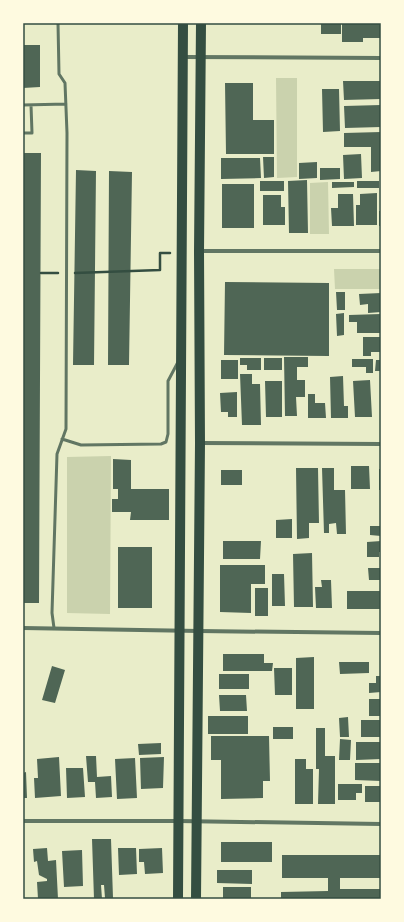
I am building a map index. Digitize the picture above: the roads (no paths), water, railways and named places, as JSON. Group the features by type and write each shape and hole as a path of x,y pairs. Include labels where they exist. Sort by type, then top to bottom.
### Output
{"main road":[{"path":"178,899 183,23"},
{"path":"196,899 200,443 199,251 202,23"}],"street":[{"path":"183,57 381,58"},
{"path":"199,251 381,250"},
{"path":"200,443 381,444"},
{"path":"23,628 381,633"},
{"path":"23,821 197,821 381,824"}],"lane":[{"path":"54,628 52,613 57,454 66,429 66,104 65,83 59,74 58,23"},
{"path":"23,105 66,104"},
{"path":"23,133 32,133 31,105"},
{"path":"62,439 80,445 161,444 166,442 168,434 168,381 181,356"}]}
